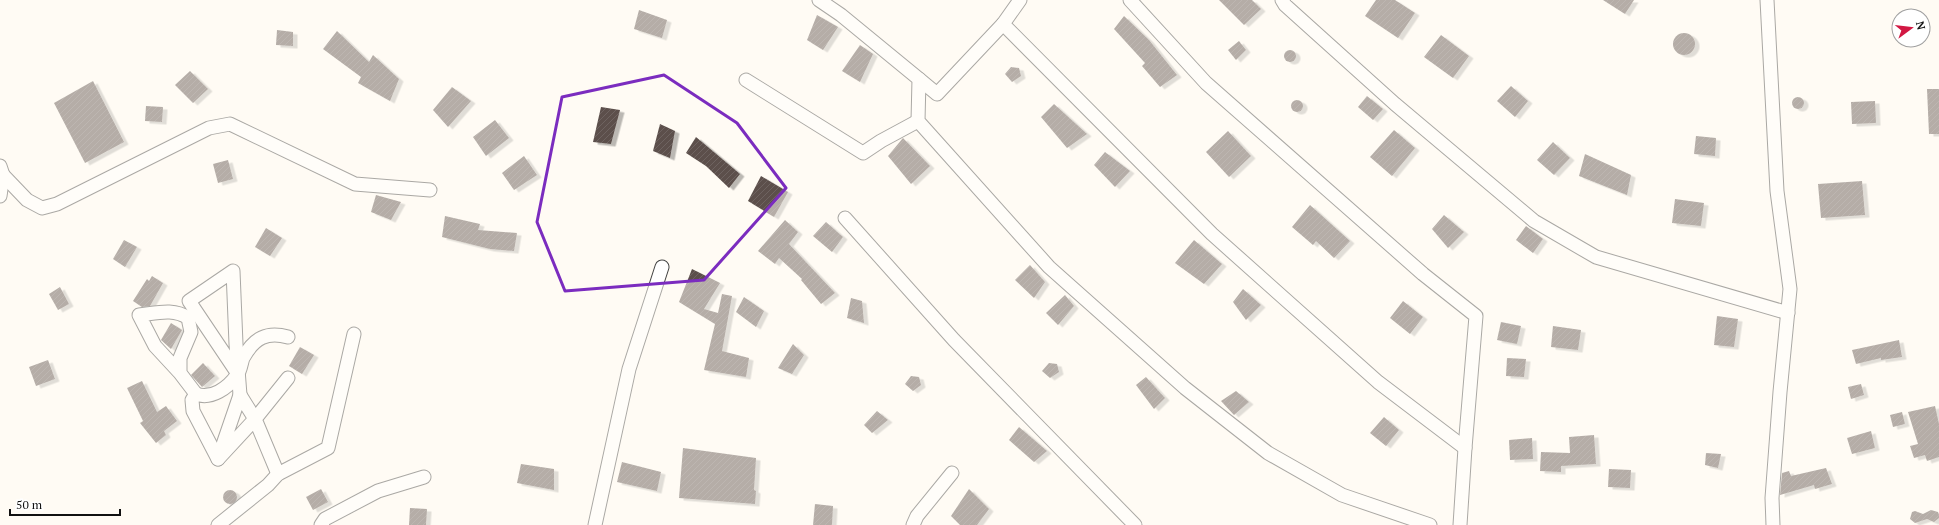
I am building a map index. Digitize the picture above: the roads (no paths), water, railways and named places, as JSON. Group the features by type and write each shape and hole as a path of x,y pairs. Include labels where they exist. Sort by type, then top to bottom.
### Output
{"street":[{"path":"819,0 841,15 937,94 1003,24 1020,0"},
{"path":"1130,0 1206,83 1423,274 1476,316 1460,525"},
{"path":"1282,0 1285,5 1395,104 1534,220 1596,257 1788,313"},
{"path":"1767,0 1777,191 1790,289 1772,490 1773,525"},
{"path":"1003,24 1212,234 1378,382 1465,448"},
{"path":"919,79 918,121 1049,267 1185,388 1268,454 1342,496 1430,525"},
{"path":"746,80 864,153 881,141 918,121"},
{"path":"1,170 27,200 42,208 57,204 209,128 230,124 355,184 430,190"},
{"path":"0,196 1,170"},
{"path":"844,218 954,340 1135,525"},
{"path":"595,525 629,369 662,267"},
{"path":"218,459 240,395 233,271 189,301 238,374"},
{"path":"180,373 180,358 191,332 188,318 180,313 165,312 139,315 155,346 180,373 196,394 203,397 216,393 238,374 243,358 253,344 264,336 276,334 288,337"},
{"path":"218,525 268,485 278,474 328,448 354,334"},
{"path":"218,459 255,419 288,378"},
{"path":"196,394 192,400 193,410 218,459"},
{"path":"240,395 255,419 278,474"},
{"path":"913,525 917,516 952,473"},
{"path":"321,525 325,519 378,491 424,477"}]}
